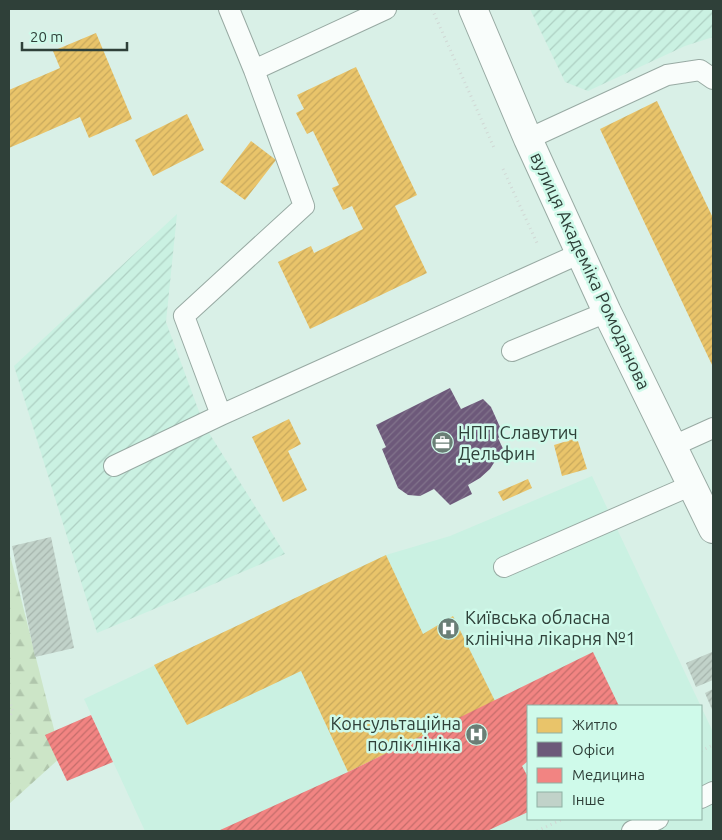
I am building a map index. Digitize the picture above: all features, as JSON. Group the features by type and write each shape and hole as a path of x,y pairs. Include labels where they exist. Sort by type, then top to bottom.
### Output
{"street":[{"name":"вулиця Академіка Ромоданова","path":"473,9 528,139 607,312 713,529"}],"lane":[{"path":"221,415 184,316 304,206 254,70 229,9"},
{"path":"254,70 386,9"},
{"path":"528,139 667,75 700,70 713,79"},
{"path":"114,466 221,415 581,253"},
{"path":"512,351 607,312"},
{"path":"674,446 713,428"},
{"path":"504,567 692,485"},
{"path":"632,831 656,820"}],"path":[{"path":"432,9 496,152"},
{"path":"500,161 548,268"},
{"path":"9,700 13,711 9,717"},
{"path":"702,750 713,744"},
{"path":"537,831 560,820"}],"shaded area":[{"path":"530,9 713,9 713,37 685,46 588,91 565,82"},
{"path":"177,214 166,322 204,425 285,554 97,633 14,366"},
{"name":"Київська обласна клінічна лікарня №1","path":"592,476 701,705 527,705 527,820 702,820 702,709 713,732 713,831 145,831 84,699 386,555 450,536"}],"green space":[{"path":"9,551 61,757 9,804"}],"building: Житло":[{"path":"96,33 132,119 89,138 80,117 9,148 9,90 60,68 53,51"},
{"path":"356,67 417,195 395,206 427,273 310,329 278,262 311,246 314,253 363,229 352,206 343,210 332,188 339,185 313,131 307,134 296,113 304,109 297,95"},
{"path":"657,101 713,218 713,367 600,129"},
{"path":"187,114 204,150 153,176 135,140"},
{"path":"251,141 276,160 245,200 220,182"},
{"path":"289,419 301,444 288,451 307,490 283,502 252,437"},
{"path":"577,438 587,469 562,476 554,445"},
{"path":"528,479 532,488 503,501 498,492"},
{"path":"386,555 423,634 453,616 495,701 348,772 301,671 187,725 154,665"}],"building: Офіси":[{"name":"НПП Славутич Дельфин","path":"450,388 461,409 483,399 491,407 500,427 500,437 498,438 505,453 497,458 490,469 480,478 468,485 472,494 450,505 434,489 420,496 408,495 398,488 382,449 386,447 376,425"}],"building: Медицина":[{"name":"Консультаційна поліклініка","path":"593,652 619,705 527,705 527,762 522,766 527,775 527,812 487,831 218,831 348,772"},
{"path":"91,715 113,762 67,781 45,735"}],"building: Інше":[{"path":"51,537 74,648 35,657 12,546"},
{"path":"712,652 713,680 696,687 686,663"},
{"path":"713,689 713,712 705,693"}],"place":[{"name":"НПП Славутич Дельфин","path":"442,443"},
{"name":"Київська обласна клінічна лікарня №1","path":"449,628"},
{"name":"Консультаційна поліклініка","path":"477,734"}]}
